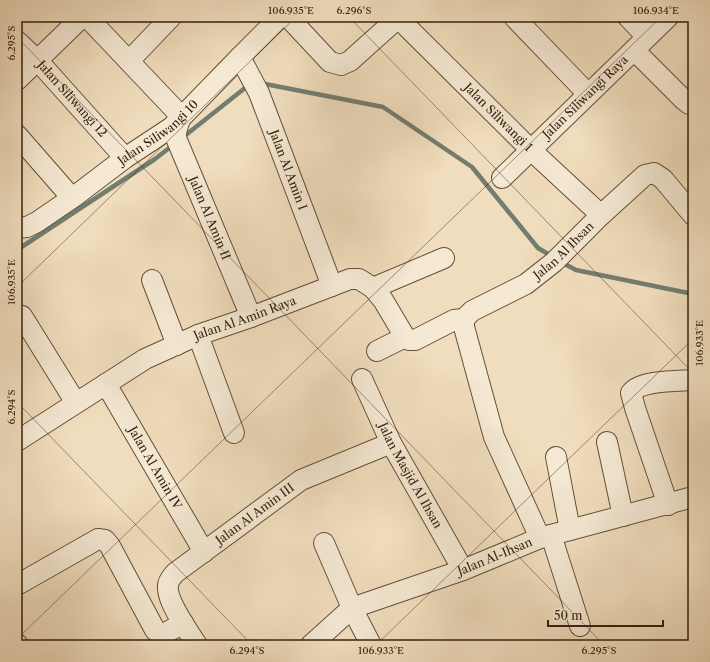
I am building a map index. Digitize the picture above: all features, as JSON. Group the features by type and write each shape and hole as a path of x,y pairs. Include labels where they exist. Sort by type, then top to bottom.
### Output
{"street":[{"path":"17,80 82,17"},
{"path":"87,17 178,113 180,119"},
{"path":"129,61 171,17"},
{"name":"Jalan Siliwangi 10","path":"19,229 26,228 37,222 125,158 172,127 244,63 280,17"},
{"path":"288,17 330,62 341,65 350,61 398,18"},
{"path":"514,17 588,94"},
{"path":"628,17 641,44 684,100 689,104 693,104"},
{"name":"Jalan Siliwangi Raya","path":"502,178 668,17"},
{"name":"Jalan Siliwangi 1","path":"398,18 531,150 601,215"},
{"name":"Jalan Siliwangi 12","path":"17,41 38,61 125,158"},
{"name":"Jalan Al Amin I","path":"244,63 259,93 332,286"},
{"name":"Jalan Al Amin II","path":"180,119 176,132 180,147 251,317"},
{"path":"17,135 72,198"},
{"name":"Jalan Al Ihsan","path":"464,319 472,311 526,284 554,262 644,175 654,173 663,179 693,215"},
{"path":"373,288 444,258"},
{"name":"Jalan Al Amin Raya","path":"17,441 145,359 198,335 251,317 350,279 360,279 373,288 383,300 405,337"},
{"path":"152,280 177,345"},
{"path":"17,320 22,316 76,403"},
{"path":"377,350 405,337 410,340 415,340 454,320 464,319 464,327 494,437 554,534 580,626"},
{"path":"198,335 234,433"},
{"name":"Jalan Masjid Al Ihsan","path":"362,379 391,443 463,570"},
{"path":"668,505 631,397 631,393 636,388 650,384 693,380"},
{"name":"Jalan Al Amin IV","path":"106,384 204,552"},
{"path":"607,442 623,516"},
{"name":"Jalan Al Amin III","path":"197,645 173,606 167,587 170,579 175,573 301,480 391,443"},
{"path":"554,534 556,456"},
{"name":"Jalan Al-Ihsan","path":"311,645 352,608 463,570 554,534 668,505 693,497"},
{"path":"17,585 98,539 105,540 110,546 158,634 164,634 183,623"},
{"path":"324,542 352,608 370,645"}],"waterway":[{"path":"260,83 383,107 472,167 538,248 553,257"},
{"path":"182,138 250,84"},
{"path":"17,250 155,159 173,145"},
{"path":"561,262 576,270 693,294"}]}
